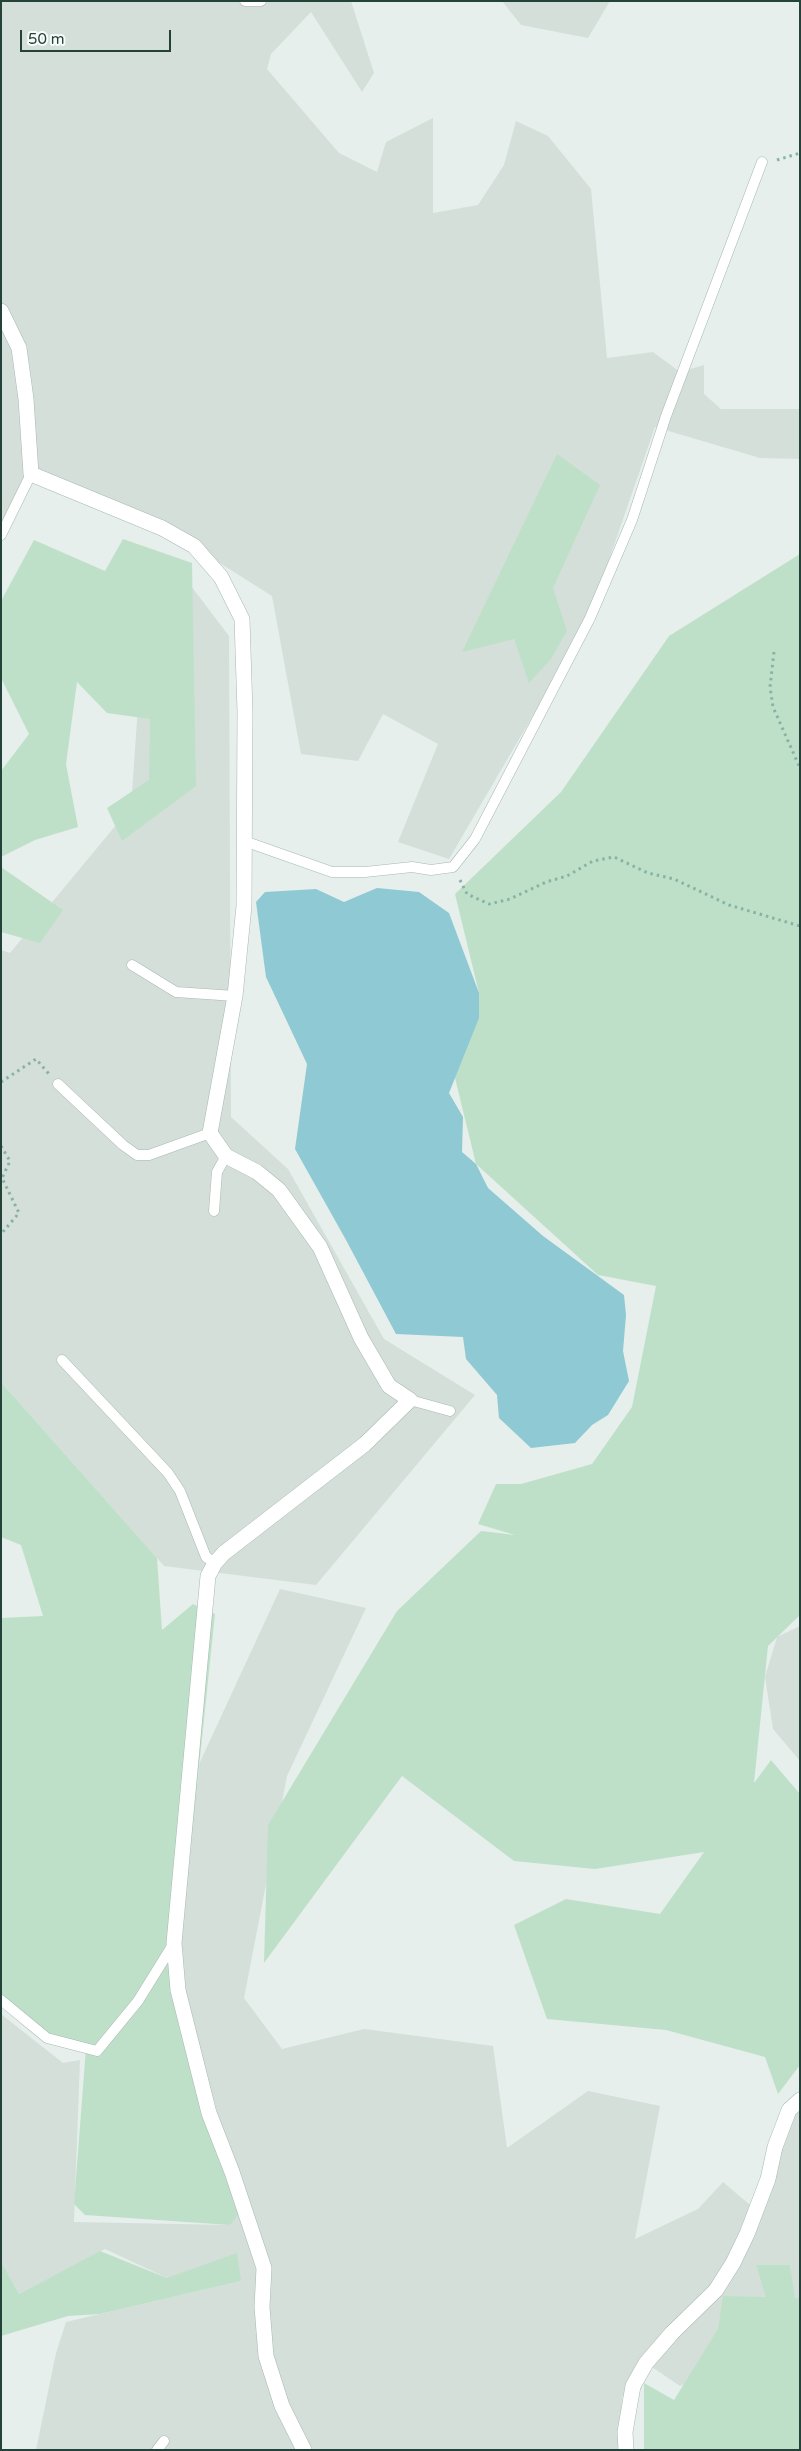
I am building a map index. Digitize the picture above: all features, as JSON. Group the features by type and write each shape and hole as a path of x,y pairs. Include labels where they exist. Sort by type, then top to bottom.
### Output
{"street":[{"path":"1,311 19,348 26,399 31,474 162,528 194,546 221,578 242,619 244,906 235,996 210,1133 226,1156 257,1172 280,1190 320,1248 361,1338 389,1386 410,1400 365,1444 224,1553 215,1563 208,1576 174,1943 178,1990 210,2113 264,2268 262,2307 266,2356 282,2406 304,2450"},
{"path":"626,2450 626,2432 633,2386 646,2362 672,2333 716,2290 733,2263 768,2179 775,2147 789,2110 800,2100"}],"lane":[{"path":"245,1 261,1"},
{"path":"244,841 332,872 365,872 412,866 431,870 453,867 475,839 590,618 632,520 666,416 762,162"},
{"path":"1,535 31,474"},
{"path":"132,965 176,992 235,996"},
{"path":"58,1084 123,1145 137,1155 149,1155 210,1133"},
{"path":"214,1211 217,1172 226,1156"},
{"path":"62,1360 168,1473 180,1491 206,1557 215,1563"},
{"path":"410,1400 450,1411"},
{"path":"1,2000 47,2038 97,2051 138,2000 174,1943"},
{"path":"157,2450 164,2441"}],"path":[{"path":"762,162 782,160 800,153"},
{"path":"774,652 770,687 773,707 800,768"},
{"path":"453,867 466,894 489,904 510,899 546,882 567,876 593,861 614,857 648,873 674,879 729,905 800,926"},
{"path":"1,1082 36,1059 58,1084"},
{"path":"1,1146 10,1161 2,1178 19,1213 1,1234"}],"shaded area":[{"path":"1,1 351,1 374,73 362,92 311,12 271,54 267,69 339,153 377,172 386,142 433,118 433,213 478,205 504,165 516,121 548,136 591,189 607,358 653,352 680,372 704,365 704,394 721,409 800,409 800,459 760,458 655,427 587,623 449,859 398,842 438,744 383,714 358,761 301,754 272,596 188,543 28,480 1,527"},
{"path":"502,1 610,1 588,38 521,25"},
{"path":"147,576 185,578 229,636 231,1117 288,1169 384,1339 475,1395 316,1585 164,1566 1,1382 1,950 10,953 131,807"},
{"path":"280,1589 366,1608 287,1776 244,1998 282,2049 364,2029 493,2046 507,2148 588,2091 660,2106 635,2239 698,2209 723,2182 756,2210 800,2100 800,2328 680,2386 646,2363 622,2397 619,2450 36,2450 56,2353 66,2322 241,2281 167,2278 105,2249 19,2294 1,2261 1,2014 63,2063 80,2060 74,2222 230,2225 240,2197 175,1955 200,1762"},
{"path":"800,1626 800,1761 773,1729 765,1677 777,1637"}],"green space":[{"path":"557,454 600,485 553,588 567,631 551,659 529,683 514,639 462,652"},
{"path":"123,539 192,563 196,786 122,841 107,808 149,780 150,719 107,713 77,682 66,764 78,827 35,840 1,857 1,771 29,734 1,678 1,601 34,540 105,571"},
{"path":"800,554 800,1615 768,1646 754,1783 771,1760 800,1794 800,2065 778,2094 765,2057 666,2030 547,2019 514,1925 566,1899 660,1914 704,1852 595,1869 514,1861 402,1776 264,1963 268,1825 397,1611 481,1531 515,1535 478,1524 496,1484 521,1484 592,1464 632,1407 656,1286 598,1275 476,1164 455,1078 479,993 455,894 561,792 669,636"},
{"path":"1,867 63,910 40,943 1,932"},
{"path":"1,1382 157,1558 162,1630 193,1604 215,1614 177,1978 244,2207 230,2225 85,2215 74,2204 86,2048 47,2038 1,2000 1,1618 43,1616 21,1545 1,1537"},
{"path":"100,2251 167,2278 237,2253 241,2281 100,2314 68,2316 1,2336 1,2261 19,2294"},
{"path":"756,2265 790,2265 795,2299 800,2297 800,2450 644,2450 644,2383 674,2400 718,2329 723,2296 766,2297"}],"water":[{"path":"377,888 419,892 449,913 479,993 479,1018 449,1093 463,1117 462,1152 476,1164 488,1188 543,1236 624,1295 626,1315 623,1351 629,1381 608,1415 592,1425 575,1443 531,1448 499,1418 497,1395 466,1359 463,1337 396,1334 295,1149 307,1064 266,977 256,902 265,892 316,889 344,902"}]}
